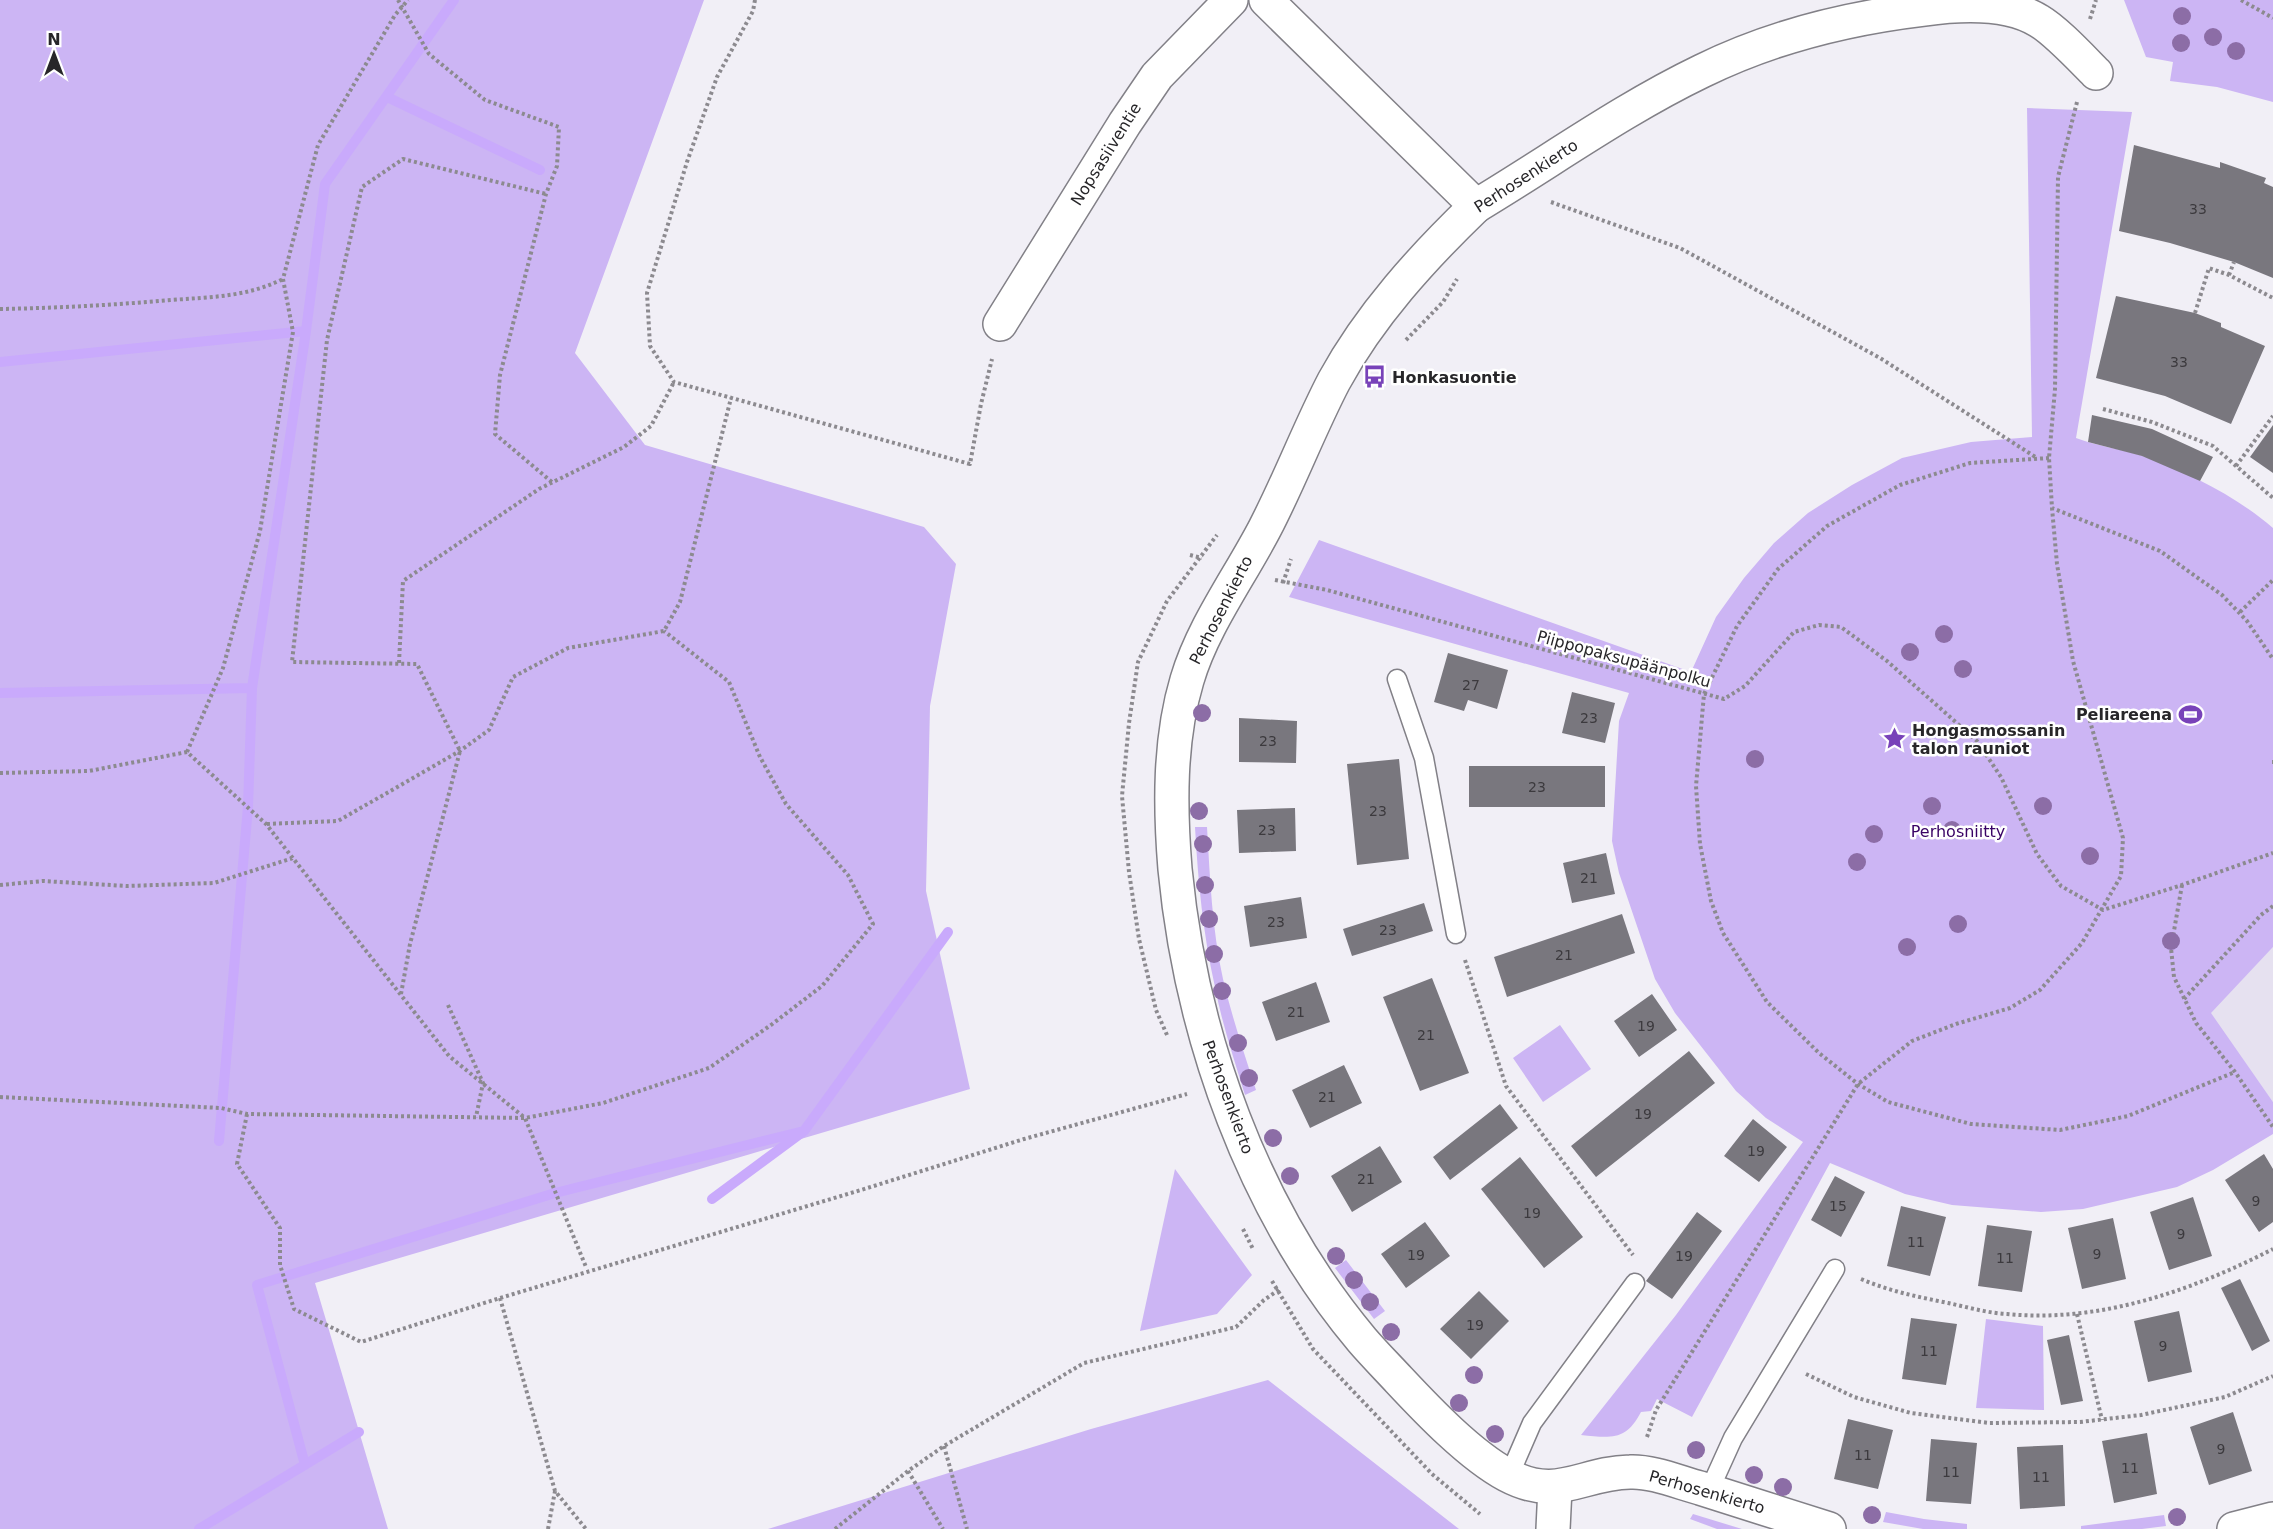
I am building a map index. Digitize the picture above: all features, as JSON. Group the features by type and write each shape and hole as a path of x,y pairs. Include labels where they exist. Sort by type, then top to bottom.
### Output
{"street":[{"name":"Nopsasiiventie","path":"1000,324 1125,123 1157,76 1231,0"},
{"path":"1266,0 1476,206"},
{"name":"Perhosenkierto","path":"1829,1529 1709,1491 1634,1471 1604,1474 1555,1488 1538,1486 1509,1476 1480,1456 1422,1405 1360,1338 1311,1270 1278,1215 1257,1173 1220,1084 1194,997 1180,921 1172,826 1175,751 1180,713 1187,678 1205,635 1266,527 1336,377 1384,305 1443,238 1476,206 1630,109 1702,70 1765,44 1829,26 1888,13 1939,7 1994,6 2039,21 2087,64"},
{"path":"1553,1529 1555,1488"},
{"path":"2234,1529 2273,1519"}],"lane":[{"path":"1397,679 1424,758 1456,934"},
{"path":"1709,1491 1733,1438 1835,1269"},
{"path":"1509,1476 1532,1423 1635,1283"}],"path":[{"path":"398,0 429,54 485,100 559,127 556,166 546,194 500,375 495,434 552,483"},
{"path":"187,752 223,668 260,531 293,332 283,279 318,145 395,15 408,0"},
{"path":"755,0 753,11 717,77 687,162 647,293 650,346 674,382 970,464 981,404 1000,324"},
{"path":"2241,0 2273,18"},
{"path":"1656,1410 1858,1084 1912,1041 1956,1024 2010,1008 2040,990 2082,943 2121,876 2123,838 2073,661 2056,564 2049,458 2055,389 2058,177 2087,64"},
{"path":"400,994 410,944 460,751 417,664 292,662 327,340 362,187 403,159 546,194"},
{"path":"1554,195 1545,200 1680,248 1880,358 2037,458"},
{"path":"2229,275 2234,262"},
{"path":"2195,314 2209,268 2229,275 2273,298"},
{"path":"1401,345 1443,302 1461,273"},
{"path":"0,309 96,307 235,295 263,288 283,279"},
{"path":"399,663 403,581 539,489 624,447 651,426 674,382"},
{"path":"664,631 680,602 731,398"},
{"path":"2103,409 2152,422 2213,446 2273,498"},
{"path":"2236,466 2273,416"},
{"path":"2049,458 1970,463 1900,485 1827,526 1778,569 1737,626 1704,694 1696,786 1700,843 1712,901 1723,933 1767,1002 1820,1053 1858,1084 1888,1102 1971,1124 2060,1130 2128,1116 2235,1072"},
{"path":"2052,508 2160,551 2222,595 2240,612 2273,659"},
{"path":"1283,582 1295,549"},
{"name":"Piippopaksupäänpolku","path":"1242,568 1283,582 1327,590 1724,699 1744,686 1794,632 1819,625 1841,627 1887,661 1977,741 2001,777 2037,854 2061,886 2103,910"},
{"path":"2240,612 2273,580"},
{"path":"0,1097 221,1108 247,1114 525,1118 603,1103 709,1068 822,986 873,924 848,875 786,804 760,757 729,682 664,631 568,648 513,677 489,729 460,751 338,821 266,824"},
{"path":"0,773 88,771 187,752"},
{"path":"187,752 266,824 449,1056 525,1118 586,1267"},
{"path":"2103,910 2273,854"},
{"path":"0,885 43,881 127,886 214,883 293,858"},
{"path":"2182,885 2171,948 2174,977 2196,1023 2235,1072 2273,1127"},
{"path":"2184,999 2273,906"},
{"path":"1456,934 1506,1086 1639,1262 1635,1283"},
{"path":"448,1005 483,1083 476,1117"},
{"path":"247,1114 237,1164 280,1228 280,1265 294,1310 361,1342 1024,1139 1220,1084"},
{"path":"1835,1269 1889,1291 2006,1314 2077,1314 2162,1297 2226,1273 2273,1249"},
{"path":"835,1529 908,1471 944,1446 1084,1363 1236,1327 1264,1300 1311,1270"},
{"path":"500,1298 555,1491 586,1529"},
{"path":"2077,1314 2102,1420"},
{"path":"1779,1361 1854,1397 1911,1413 1989,1423 2102,1420 2141,1415 2225,1397 2273,1376"},
{"path":"944,1446 967,1529"},
{"path":"908,1471 943,1529"},
{"path":"548,1529 555,1491"}],"shaded area":[{"path":"2273,947 2273,1102 2210,1013"}],"green space":[{"path":"0,0 704,0 575,353 645,445 924,527 956,564 930,706 926,891 970,1089 315,1283 388,1529 0,1529"},
{"path":"2124,0 2273,0 2273,102 2217,87 2170,81 2173,62 2146,57"},
{"name":"Perhosniitty","path":"2027,108 2132,112 2076,438 2143,456 2178,470 2228,496 2273,528 2273,947 2211,1013 2273,1102 2273,1134 2213,1170 2177,1187 2083,1209 2041,1212 1952,1205 1905,1194 1830,1163 1692,1417 1657,1399 1651,1411 1641,1412 1630,1428 1617,1436 1581,1435 1676,1315 1803,1142 1766,1118 1736,1091 1675,1013 1655,979 1619,873 1612,841 1619,721 1629,693 1289,597 1319,540 1691,672 1716,617 1744,578 1774,543 1808,513 1852,485 1902,458 1971,442 2032,437"},
{"path":"1195,827 1207,827 1212,903 1219,960 1230,1007 1256,1090 1245,1095 1218,1001 1207,947"},
{"path":"1560,1025 1591,1069 1543,1102 1513,1058"},
{"path":"1175,1169 1252,1275 1217,1314 1140,1331"},
{"path":"1346,1260 1385,1311 1374,1319 1335,1268"},
{"path":"1986,1319 2043,1326 2044,1410 1976,1408"},
{"path":"1268,1380 1459,1529 768,1529 1091,1429"},
{"path":"1886,1512 1967,1524 1967,1529 1923,1529 1883,1522"},
{"path":"1693,1514 1742,1529 1717,1529 1690,1519"},
{"path":"2164,1515 2166,1526 2142,1529 2081,1529 2081,1526"}],"building":[{"path":"2134,145 2220,168 2220,162 2266,178 2264,183 2273,187 2273,278 2234,262 2119,231"},
{"path":"2116,296 2195,313 2221,323 2221,327 2265,346 2231,424 2165,396 2096,378"},
{"path":"2092,415 2152,429 2213,457 2200,481 2142,456 2088,442"},
{"path":"2273,425 2273,473 2250,457"},
{"path":"1448,653 1508,670 1497,709 1468,700 1464,711 1434,702"},
{"path":"1572,692 1615,703 1605,743 1562,733"},
{"path":"1239,718 1297,721 1296,763 1239,762"},
{"path":"1399,759 1409,859 1357,865 1347,764"},
{"path":"1469,766 1605,766 1605,807 1469,807"},
{"path":"1295,808 1296,851 1239,853 1237,810"},
{"path":"1606,853 1615,894 1572,903 1563,863"},
{"path":"1301,897 1307,938 1250,947 1244,906"},
{"path":"1424,903 1433,931 1352,956 1343,929"},
{"path":"1622,914 1635,953 1507,997 1494,957"},
{"path":"1432,978 1469,1073 1420,1091 1383,997"},
{"path":"1316,982 1330,1022 1276,1041 1262,1002"},
{"path":"1652,994 1677,1030 1639,1057 1614,1021"},
{"path":"1689,1051 1715,1083 1596,1177 1571,1146"},
{"path":"1344,1065 1362,1103 1310,1128 1292,1090"},
{"path":"1500,1104 1518,1128 1450,1180 1433,1157"},
{"path":"1753,1119 1787,1147 1759,1182 1724,1156"},
{"path":"1380,1146 1402,1182 1352,1212 1331,1176"},
{"path":"2264,1154 2273,1169 2273,1222 2259,1232 2225,1180"},
{"path":"1520,1157 1583,1237 1544,1268 1481,1189"},
{"path":"1835,1176 1865,1192 1841,1237 1811,1220"},
{"path":"2193,1197 2212,1256 2169,1270 2150,1212"},
{"path":"1901,1206 1946,1217 1930,1276 1887,1266"},
{"path":"1697,1212 1722,1231 1672,1299 1646,1281"},
{"path":"2113,1218 2126,1279 2082,1289 2068,1228"},
{"path":"1425,1222 1450,1256 1406,1288 1381,1254"},
{"path":"1987,1225 2032,1231 2022,1292 1978,1286"},
{"path":"2240,1279 2270,1341 2252,1351 2221,1288"},
{"path":"1479,1291 1509,1321 1471,1359 1440,1329"},
{"path":"2179,1311 2192,1372 2148,1382 2134,1321"},
{"path":"1911,1318 1957,1324 1946,1385 1902,1379"},
{"path":"2069,1335 2083,1401 2061,1405 2047,1340"},
{"path":"2233,1412 2252,1471 2209,1485 2190,1427"},
{"path":"1848,1419 1893,1430 1878,1489 1834,1479"},
{"path":"2147,1433 2157,1494 2114,1503 2102,1441"},
{"path":"1931,1439 1977,1443 1971,1504 1926,1501"},
{"path":"2063,1445 2065,1506 2020,1509 2017,1447"}],"waterway":[{"path":"0,693 252,688 306,331 325,184 454,0"},
{"path":"387,97 540,170"},
{"path":"0,362 306,331"},
{"path":"219,1141 248,807 252,688"},
{"path":"712,1199 804,1131 948,932"},
{"path":"305,1465 257,1285 555,1193 804,1131"},
{"path":"199,1529 359,1432"}],"place":[{"name":"Honkasuontie","path":"1374,377"},
{"name":"Peliareena","path":"2190,714"},
{"name":"Hongasmossanin talon rauniot","path":"1894,739"}]}
